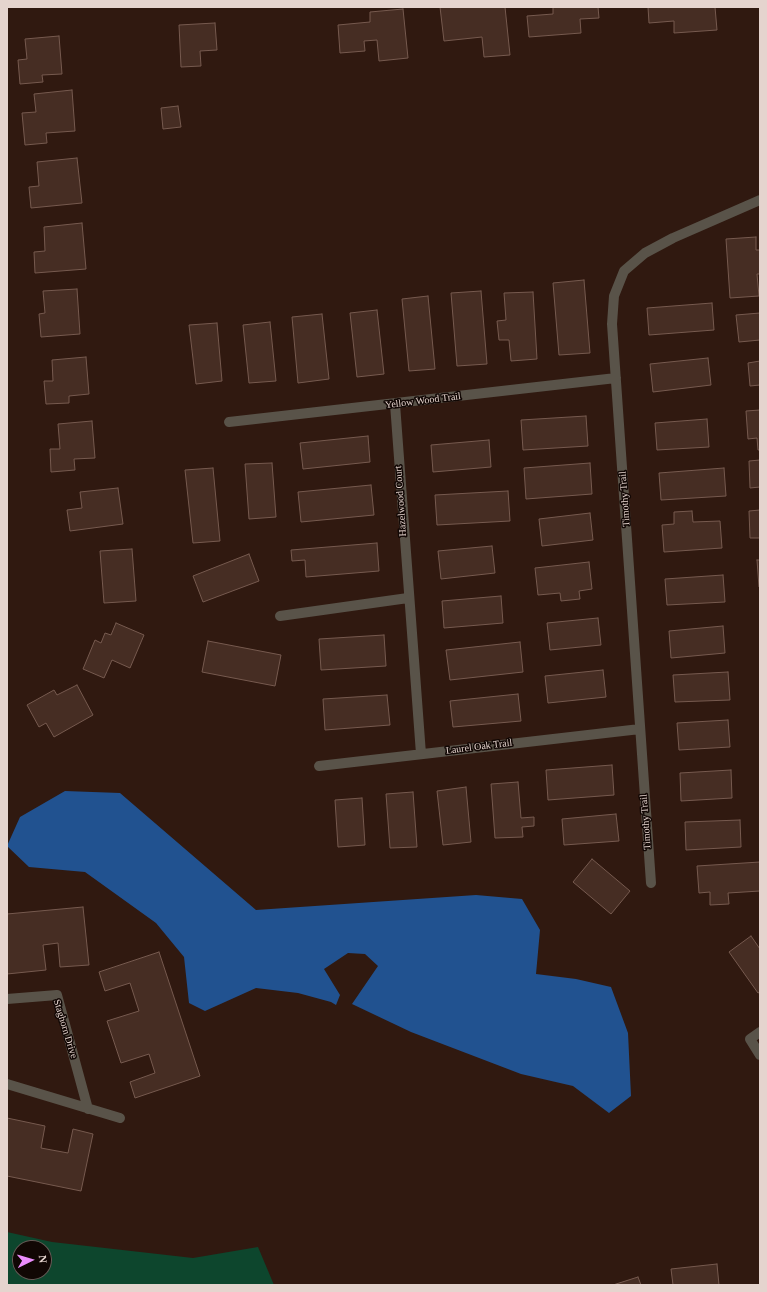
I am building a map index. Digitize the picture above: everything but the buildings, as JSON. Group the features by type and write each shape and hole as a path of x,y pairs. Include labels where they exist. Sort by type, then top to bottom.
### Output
{"street":[{"name":"Timothy Trail","path":"651,883 612,324 614,296 624,271 645,253 673,238 760,200"},
{"name":"Yellow Wood Trail","path":"229,422 616,378"},
{"name":"Hazelwood Court","path":"395,404 408,598 421,754"},
{"path":"280,616 408,598"},
{"name":"Laurel Oak Trail","path":"319,766 640,728"},
{"name":"Staghorn Drive","path":"7,999 57,995 88,1109"},
{"path":"760,1032 750,1039 760,1055"},
{"path":"7,1084 120,1118"}],"green space":[{"path":"7,1232 43,1240 12,1240 12,1280 52,1280 52,1242 193,1258 258,1247 274,1285 7,1285"}],"water":[{"path":"65,791 120,793 256,910 476,895 522,899 540,930 536,974 576,979 611,987 628,1033 631,1096 609,1113 573,1086 521,1074 411,1032 352,1004 378,966 365,954 348,953 324,969 340,995 336,1005 331,1002 298,993 256,988 205,1011 189,1003 184,957 156,923 85,872 29,867 7,846 20,817"}]}
